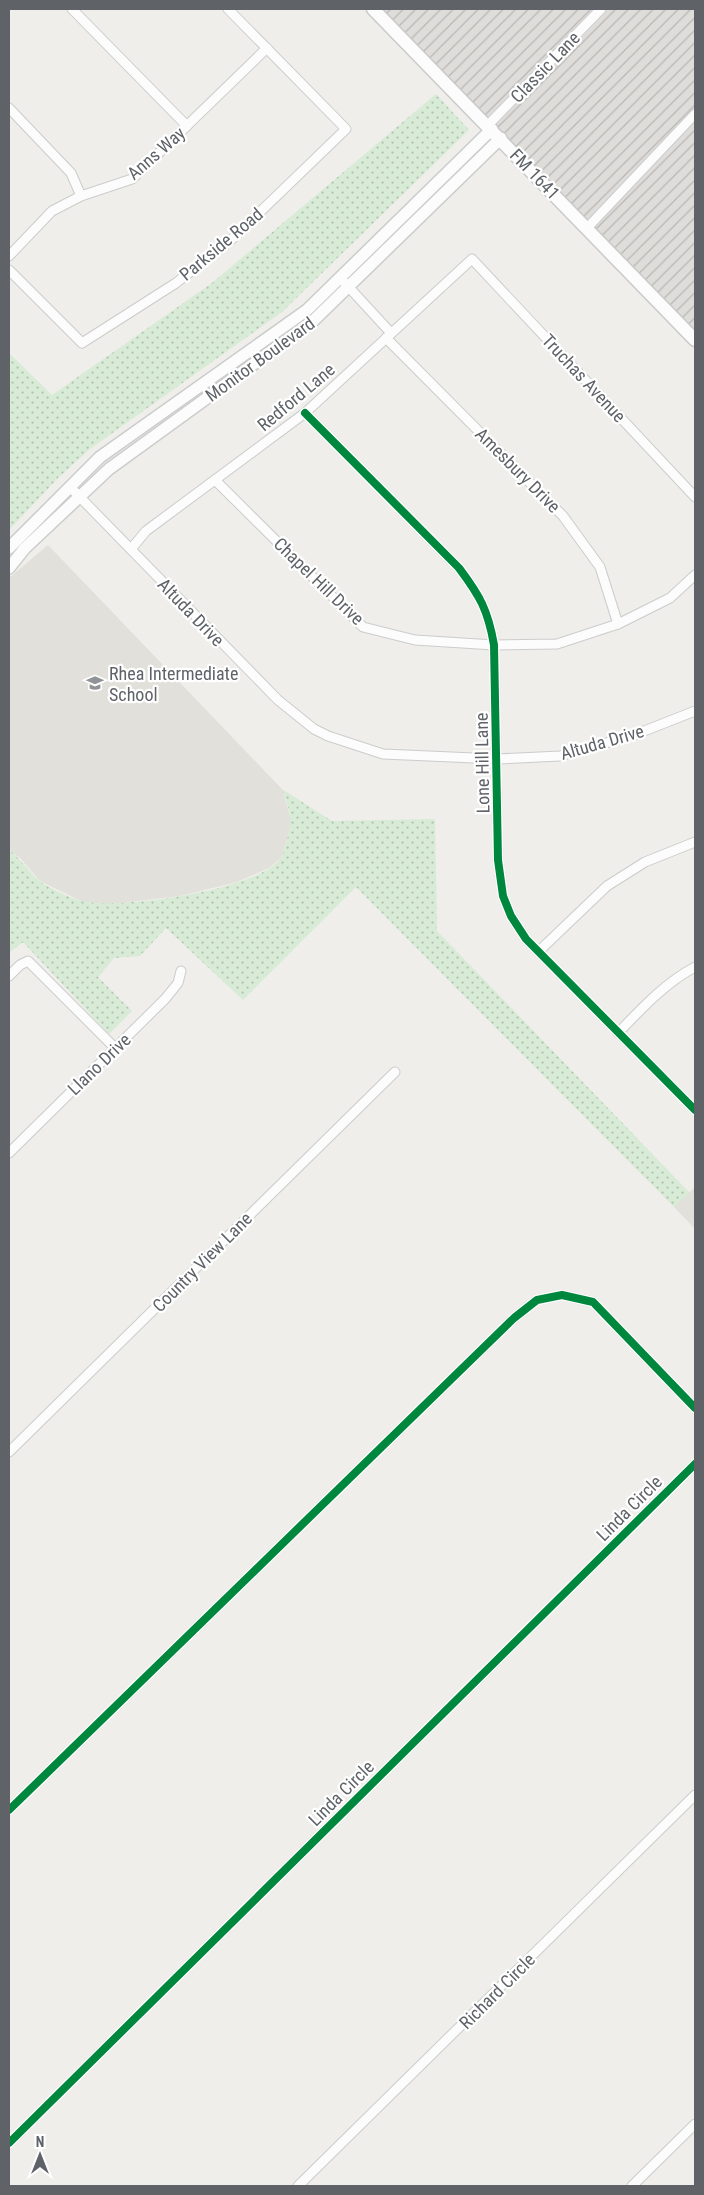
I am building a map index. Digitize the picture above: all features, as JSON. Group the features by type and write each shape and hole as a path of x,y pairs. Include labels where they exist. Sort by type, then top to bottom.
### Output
{"main road":[{"name":"FM 1641","path":"374,9 494,130 695,340"}],"street":[{"path":"72,9 187,126"},
{"path":"228,9 267,48"},
{"name":"Classic Lane","path":"494,130 602,9"},
{"name":"Anns Way","path":"9,256 52,211 80,196 132,179 267,48"},
{"name":"Parkside Road","path":"9,270 82,343 176,283 231,240 346,129 267,48"},
{"path":"9,108 71,173 80,196"},
{"path":"587,228 695,114"},
{"name":"Monitor Boulevard","path":"9,548 100,457 307,310 494,130"},
{"name":"Monitor Boulevard","path":"9,568 25,548 109,469 313,321 348,287 494,130"},
{"name":"Redford Lane","path":"131,549 146,531 305,413 472,258"},
{"name":"Truchas Avenue","path":"472,258 695,497"},
{"name":"Amesbury Drive","path":"340,278 388,336 563,516 600,567 618,624"},
{"name":"Lone Hill Lane","path":"305,413 459,568 481,597 490,622 494,646 498,860 503,896 511,916 526,940 695,1110"},
{"name":"Chapel Hill Drive","path":"215,480 363,627 415,640 494,646 557,644 618,624 670,598 695,575"},
{"name":"Altuda Drive","path":"70,486 278,700 314,729 350,745 383,754 497,759 560,756 634,735 695,711"},
{"path":"539,951 607,886 645,862 695,842"},
{"path":"9,976 20,965 28,961 115,1048"},
{"path":"618,1033 644,1006 679,975 695,967"},
{"name":"Llano Drive","path":"9,1153 166,999 178,983 181,971"},
{"name":"Country View Lane","path":"9,1452 395,1072"},
{"path":"9,1810 514,1318 537,1300 562,1295 593,1302 695,1408"},
{"name":"Linda Circle","path":"9,2143 695,1464"},
{"name":"Richard Circle","path":"298,2186 695,1796"},
{"path":"632,2186 695,2124"}],"shaded area":[{"path":"373,9 695,9 695,342"},
{"name":"Rhea Intermediate School","path":"48,545 282,789 292,823 281,858 269,868 237,882 180,896 105,905 81,901 40,881 20,858 9,850 9,578"},
{"path":"695,1187 695,1229 674,1207"}],"green space":[{"path":"436,94 469,130 282,312 90,449 58,478 9,530 9,353 52,395 212,283"},
{"path":"282,789 332,821 435,819 437,931 690,1193 674,1207 356,887 243,1000 166,928 140,956 114,958 98,977 132,1011 109,1034 23,942 9,953 9,850 41,882 50,888 82,901 125,903 187,895 246,879 268,869 281,858 290,827 289,810"}],"cycle path":[{"path":"305,413 459,568 478,595 486,613 494,645 498,860 503,896 511,916 526,939 695,1110"},
{"path":"9,1810 514,1318 537,1300 562,1295 593,1302 695,1408"},
{"path":"9,2143 695,1464"}],"place":[{"name":"Rhea Intermediate School","path":"95,683"}]}
